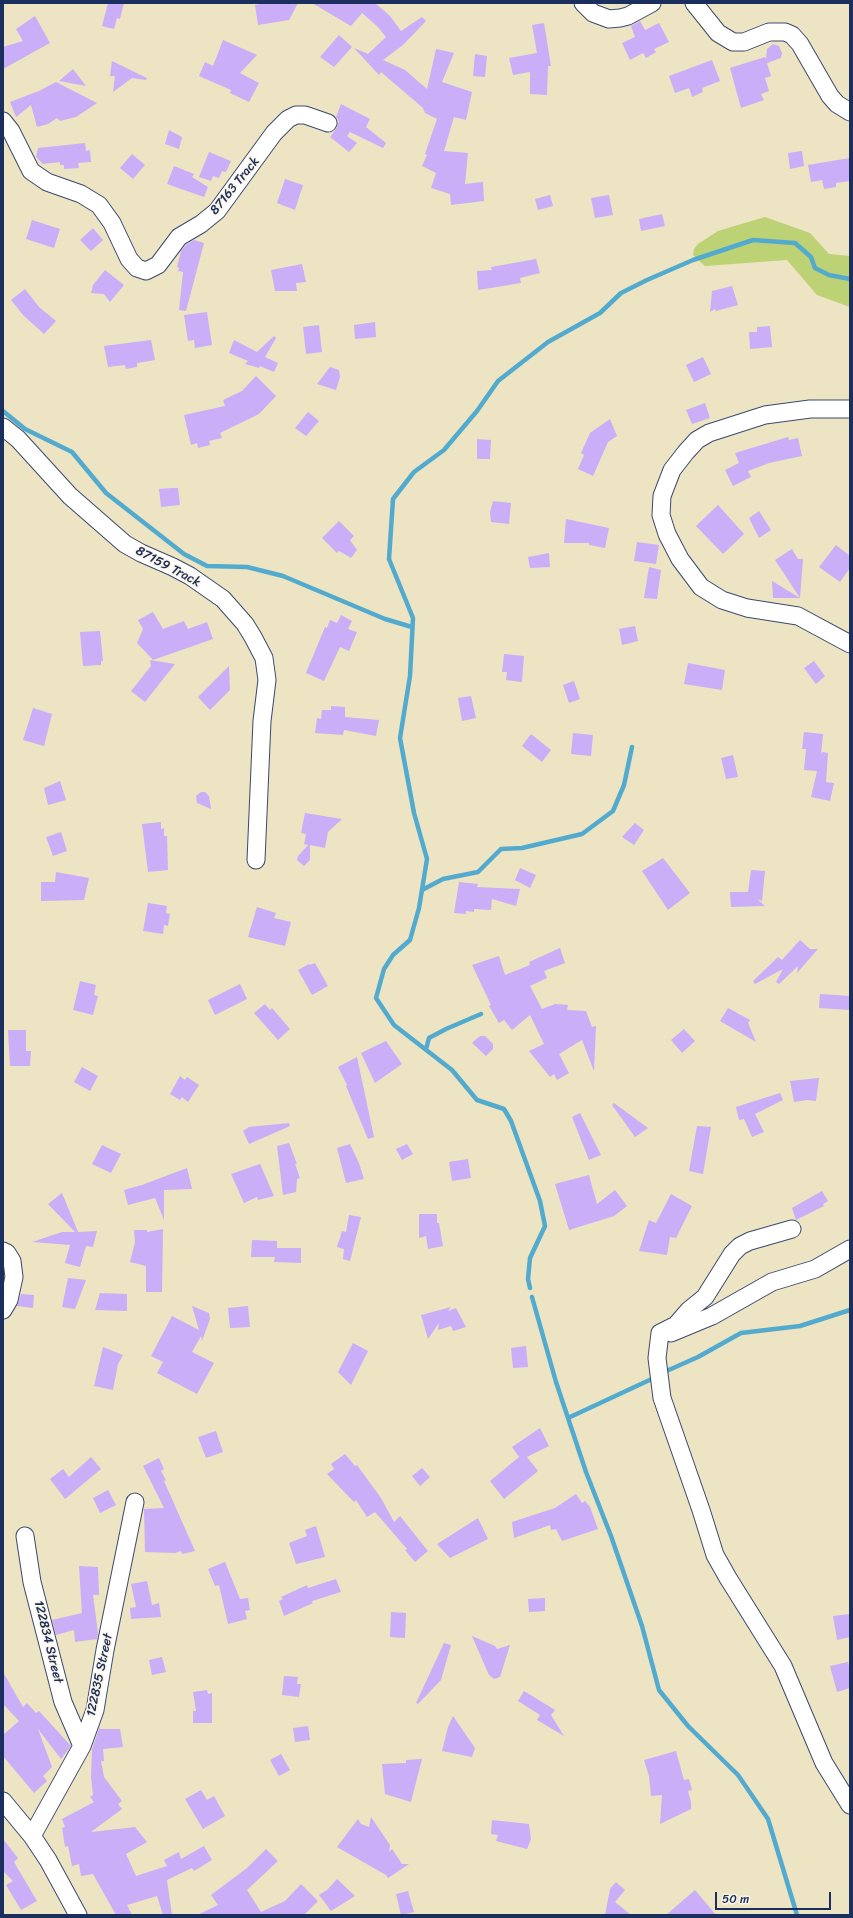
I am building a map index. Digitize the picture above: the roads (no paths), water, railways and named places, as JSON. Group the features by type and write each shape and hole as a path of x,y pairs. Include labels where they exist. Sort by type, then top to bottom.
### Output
{"street":[{"path":"583,3 593,12 609,19 624,17 652,3"},
{"path":"694,3 718,33 733,42 744,42 768,32 785,32 792,35 800,44 830,96 837,104 850,112"},
{"name":"87163 Track","path":"3,121 11,131 23,158 31,171 47,182 81,194 99,205 112,224 129,259 137,268 146,271 158,265 179,237 201,224 217,211 274,133 288,119 296,115 305,115 328,122"},
{"path":"850,409 810,410 765,415 709,433 697,440 672,470 662,496 661,515 667,534 677,553 689,573 701,587 722,600 747,608 798,616 850,644"},
{"name":"87159 Track","path":"3,427 18,439 70,496 125,544 190,576 223,599 245,624 254,637 264,658 267,680 262,721 256,860"},
{"path":"792,1229 750,1241 740,1246 732,1254 705,1297 689,1310 676,1325 660,1333 657,1358 662,1398 702,1510 720,1566 783,1666 824,1763 850,1805"},
{"path":"660,1338 712,1316 772,1282 815,1269 850,1249"},
{"path":"3,1251 8,1253 12,1261 14,1277 9,1300 3,1310"},
{"name":"122835 Street","path":"32,1836 82,1746 95,1710 105,1650 135,1502"},
{"name":"122834 Street","path":"25,1536 32,1582 63,1702 82,1746"},
{"path":"3,1801 32,1836 48,1860 78,1915"}],"waterway":[{"path":"530,1288 528,1279 530,1258 545,1226 540,1201 511,1121 504,1109 477,1100 452,1070 394,1025 376,998 384,969 393,955 410,940 419,908 427,859 414,813 400,738 410,676 413,618 389,559 393,499 414,472 444,450 477,411 498,381 548,342 600,313 621,293 647,280 693,260 753,240 795,243 811,257 815,268 829,275 850,279"},
{"path":"3,411 25,429 72,452 106,493 184,554 207,566 247,567 283,576 385,619 412,627"},
{"path":"422,890 443,879 478,872 501,849 522,848 582,834 613,811 624,785 632,747"},
{"path":"426,1049 429,1038 481,1014"},
{"path":"532,1297 556,1382 586,1472 611,1536 642,1626 659,1690 688,1726 738,1775 768,1819 797,1915"},
{"path":"662,1373 698,1357 741,1333 800,1326 850,1310"},
{"path":"568,1418 656,1377"}]}
